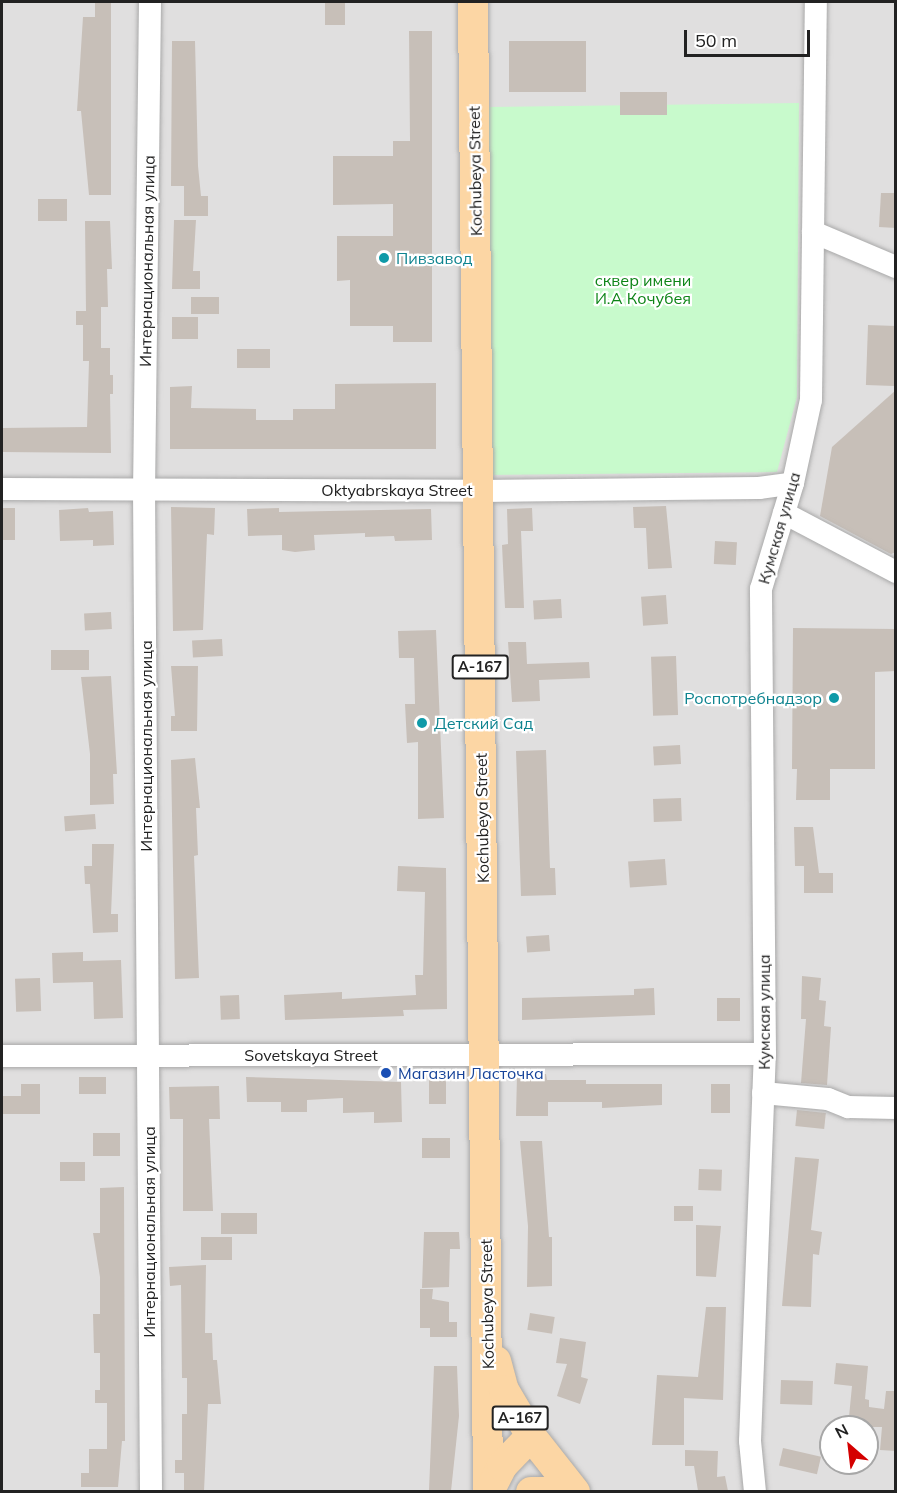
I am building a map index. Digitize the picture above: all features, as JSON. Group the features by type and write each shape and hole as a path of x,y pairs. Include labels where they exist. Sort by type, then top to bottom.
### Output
{"main road":[{"name":"Kochubeya Street","path":"473,2 489,1491"},
{"name":"А-167","path":"488,1332 504,1390 531,1436 575,1491"},
{"path":"489,1491 502,1466 531,1436"},
{"path":"531,1491 554,1491"}],"street":[{"name":"Интернациональная улица","path":"150,2 144,488 151,1491"},
{"name":"Кумская улица","path":"755,1491 750,1441 765,1054 761,589 793,483 811,400 816,2"},
{"path":"813,232 896,267"},
{"name":"Oktyabrskaya Street","path":"2,489 479,491 759,488 793,483"},
{"path":"784,513 896,572"},
{"name":"Sovetskaya Street","path":"2,1056 765,1054"},
{"name":"Кумская улица","path":"763,1093 828,1099 848,1107 896,1108"}],"shaded area":[{"path":"2,2 895,2 895,1491 2,1492"}],"green space":[{"name":"сквер имени И.А Кочубея","path":"799,103 797,397 777,472 490,475 486,107"}],"building":[{"path":"95,2 111,2 111,195 89,195 81,111 77,111 83,17 95,17"},
{"path":"325,2 345,2 345,25 325,25"},
{"name":"Пивзавод","path":"409,31 432,31 432,342 393,342 393,326 350,326 350,280 337,281 337,236 393,236 393,204 333,205 333,156 393,156 393,141 410,141"},
{"path":"172,41 195,41 198,166 201,196 208,196 208,216 184,216 184,186 171,186"},
{"path":"509,41 586,41 586,92 509,92"},
{"path":"620,92 667,92 667,115 620,115"},
{"path":"881,193 896,193 896,228 879,227"},
{"path":"38,199 67,199 67,221 38,221"},
{"path":"174,220 196,220 193,271 200,271 200,289 172,289"},
{"path":"85,221 110,221 112,269 107,269 108,307 101,307 101,348 110,348 110,375 113,375 113,394 110,394 111,453 2,452 2,428 87,427 89,361 83,361 83,325 76,325 76,311 86,311"},
{"path":"191,297 219,297 219,314 191,314"},
{"path":"172,317 198,317 198,339 172,339"},
{"path":"868,325 896,326 894,386 866,385"},
{"path":"237,349 270,349 270,368 237,368"},
{"path":"436,383 436,449 170,449 170,387 192,386 191,408 256,409 256,420 293,420 293,409 335,409 335,384"},
{"path":"896,390 896,552 891,554 820,516 832,447"},
{"path":"666,506 672,568 648,569 646,528 634,528 633,507"},
{"path":"171,507 215,508 214,535 207,534 203,630 173,631"},
{"path":"2,508 15,508 15,540 2,540"},
{"path":"88,508 89,512 113,511 114,545 93,546 93,540 60,541 59,510"},
{"path":"279,508 279,512 431,509 432,540 395,541 394,536 365,537 365,533 314,535 315,550 295,552 282,550 282,535 248,536 247,509"},
{"path":"532,508 533,531 521,531 524,608 505,608 502,545 508,544 507,509"},
{"path":"715,541 737,542 736,565 714,564"},
{"path":"666,595 668,624 643,626 641,597"},
{"path":"561,599 562,618 534,619 533,600"},
{"path":"111,612 112,629 85,630 84,613"},
{"name":"Роспотребнадзор","path":"793,628 896,629 896,671 875,672 875,769 830,769 830,800 796,800 797,769 792,769"},
{"path":"436,630 444,818 418,819 418,742 407,743 405,704 415,704 414,658 399,658 398,631"},
{"path":"222,639 223,656 193,658 192,641"},
{"path":"508,642 526,642 527,664 589,662 590,678 539,680 540,701 512,702"},
{"path":"51,650 89,650 89,670 51,670"},
{"path":"676,656 678,715 653,716 651,657"},
{"path":"171,666 198,666 197,731 171,731 171,716 175,716"},
{"path":"111,676 117,774 113,774 114,804 90,805 90,754 81,677"},
{"path":"680,745 681,764 654,765 653,746"},
{"path":"546,750 550,868 555,868 556,895 521,896 516,751"},
{"path":"195,758 200,808 196,808 198,855 194,856 199,978 175,979 171,760"},
{"path":"681,798 682,821 654,822 653,799"},
{"path":"95,814 96,829 65,831 64,816"},
{"path":"794,827 813,827 819,873 833,873 833,893 804,893 804,866 795,866"},
{"path":"92,844 114,844 111,914 118,914 118,932 93,933 90,884 85,884 84,866 92,866"},
{"path":"665,859 667,885 630,888 628,862"},
{"path":"398,866 446,868 447,1009 403,1010 404,1016 285,1020 284,995 342,992 342,999 416,995 415,975 423,975 425,892 397,891"},
{"path":"549,935 550,951 527,953 526,937"},
{"path":"83,952 83,961 121,960 123,1018 94,1019 93,982 53,983 52,953"},
{"path":"802,976 821,978 819,1000 826,1001 824,1026 831,1027 827,1085 801,1083 806,1019 801,1019"},
{"path":"40,978 41,1011 16,1012 15,979"},
{"path":"654,988 655,1015 522,1020 522,998 634,995 634,989"},
{"path":"239,995 240,1019 221,1020 220,996"},
{"path":"717,998 740,998 740,1021 717,1021"},
{"path":"546,1074 547,1080 586,1080 586,1084 662,1084 662,1105 602,1108 602,1102 548,1102 548,1116 516,1116 517,1075"},
{"path":"79,1077 106,1077 106,1094 79,1094"},
{"path":"246,1077 401,1082 402,1122 374,1123 374,1112 343,1113 343,1098 307,1100 307,1112 281,1112 281,1102 247,1102"},
{"path":"429,1077 446,1077 446,1104 429,1104"},
{"path":"21,1084 40,1084 40,1114 2,1114 2,1096 21,1096"},
{"path":"711,1084 730,1084 730,1113 711,1113"},
{"path":"219,1086 220,1119 209,1119 213,1211 183,1211 183,1119 170,1119 169,1087"},
{"path":"797,1110 826,1113 824,1129 795,1126"},
{"path":"93,1133 120,1133 120,1156 93,1156"},
{"path":"422,1138 450,1138 450,1158 422,1158"},
{"path":"520,1141 542,1141 549,1237 552,1237 552,1286 527,1287 528,1226"},
{"path":"795,1157 819,1159 811,1230 822,1232 819,1255 813,1254 811,1307 782,1306"},
{"path":"60,1162 85,1162 85,1181 60,1181"},
{"path":"699,1169 722,1170 721,1191 698,1190"},
{"path":"124,1187 125,1441 122,1441 118,1487 81,1487 81,1473 89,1473 89,1449 107,1449 107,1403 95,1403 95,1390 100,1390 100,1353 94,1353 93,1314 100,1314 100,1277 93,1233 100,1233 100,1188"},
{"path":"674,1206 693,1206 693,1221 674,1221"},
{"path":"221,1213 257,1213 257,1234 221,1234"},
{"path":"696,1225 721,1226 716,1277 696,1276"},
{"path":"424,1232 459,1232 460,1249 450,1249 449,1287 422,1288"},
{"path":"201,1237 232,1237 232,1260 201,1260"},
{"path":"206,1265 205,1333 212,1333 213,1360 217,1360 221,1404 208,1404 204,1491 184,1491 184,1473 175,1473 175,1460 182,1460 182,1414 187,1414 187,1378 182,1378 181,1285 170,1286 169,1267"},
{"path":"420,1289 433,1289 432,1299 449,1302 449,1322 457,1322 457,1337 430,1337 430,1328 420,1328"},
{"path":"706,1307 726,1307 723,1400 684,1398 684,1445 652,1445 657,1375 698,1377"},
{"path":"530,1313 555,1317 552,1334 527,1330"},
{"path":"560,1338 586,1342 581,1377 588,1379 580,1404 557,1396 567,1364 556,1363"},
{"path":"836,1363 868,1366 865,1399 869,1400 869,1407 884,1409 886,1391 896,1391 896,1451 880,1450 882,1427 879,1427 879,1415 849,1415 852,1386 834,1384"},
{"path":"434,1366 457,1366 459,1416 451,1491 429,1491"},
{"path":"781,1380 813,1381 812,1405 780,1404"},
{"path":"783,1448 819,1456 817,1474 779,1466"},
{"path":"685,1450 718,1451 717,1477 725,1476 728,1491 698,1491 694,1466 685,1466"}],"place":[{"name":"Пивзавод","path":"384,258"},
{"name":"Роспотребнадзор","path":"834,698"},
{"name":"Детский Сад","path":"422,723"},
{"name":"Магазин Ласточка","path":"386,1073"}]}
